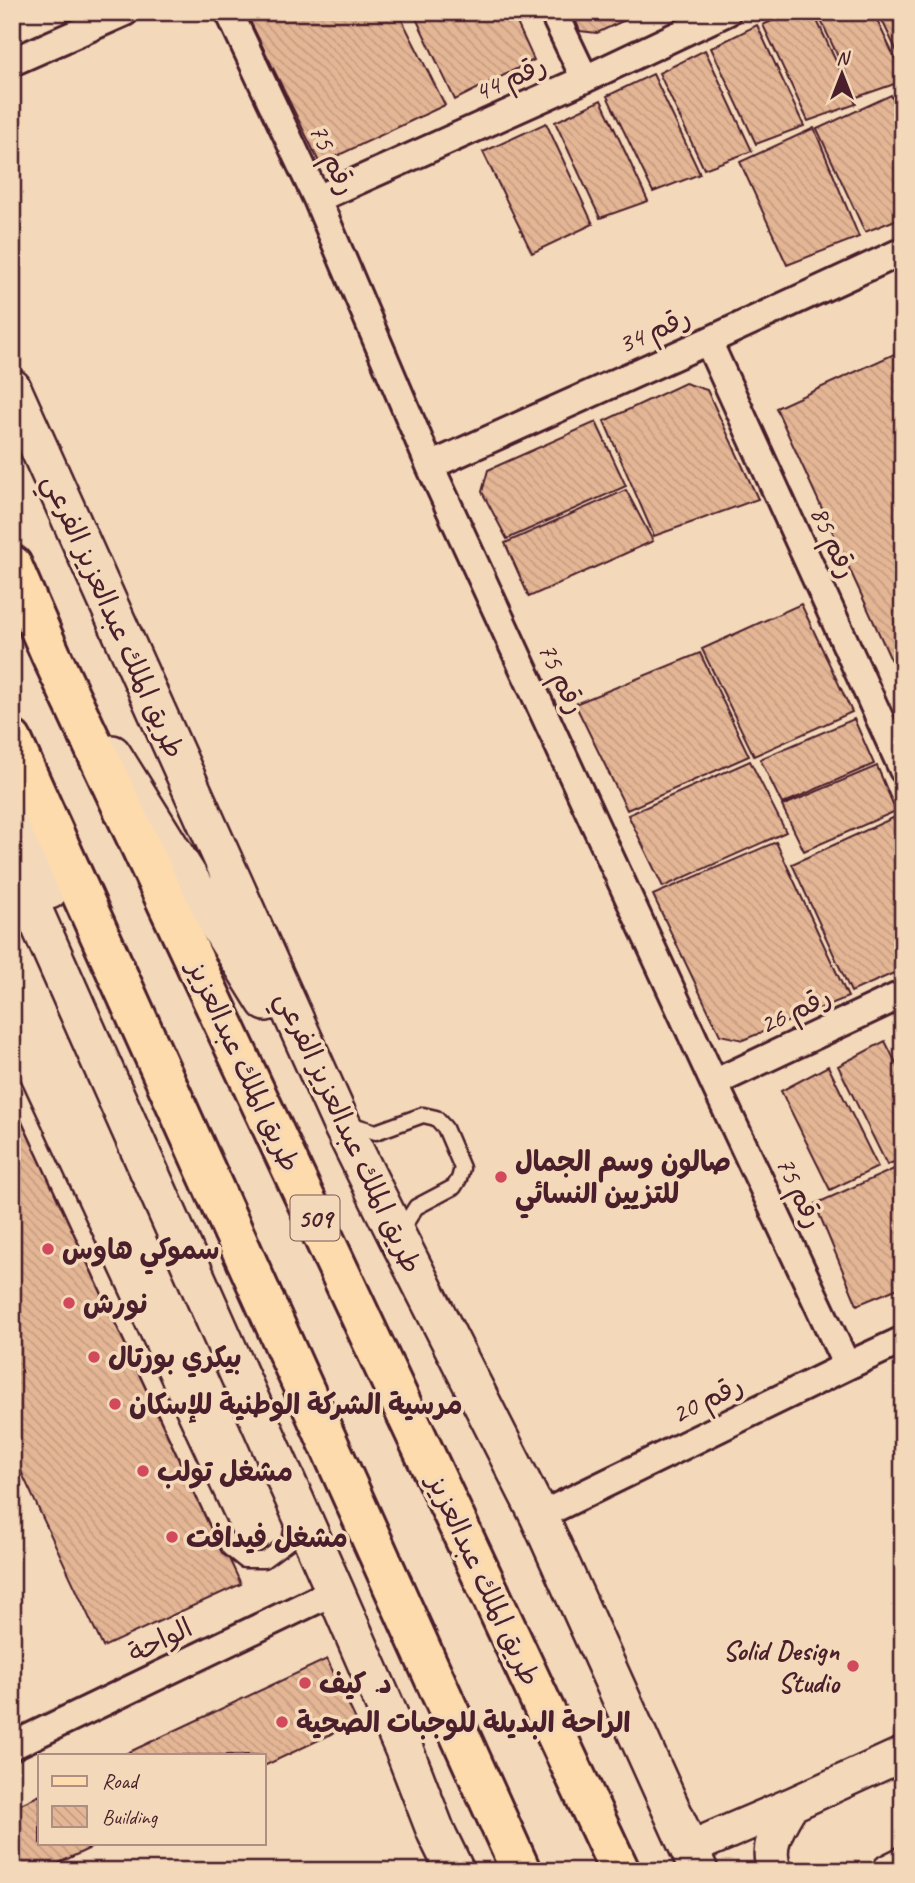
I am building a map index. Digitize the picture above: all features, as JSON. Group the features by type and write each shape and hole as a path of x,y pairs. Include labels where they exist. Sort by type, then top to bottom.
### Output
{"main road":[{"name":"طريق الملك عبدالعزيز الفرعي","path":"12,388 341,1121 539,1516 694,1860"},
{"name":"طريق الملك عبدالعزيز","path":"12,565 51,655 620,1871"},
{"path":"51,655 341,1121"},
{"path":"12,740 521,1871"},
{"path":"12,774 29,838 134,1099 158,1193"},
{"path":"12,862 335,1591 405,1752 436,1832 455,1871"}],"street":[{"path":"12,62 125,12"},
{"name":"رقم 75","path":"229,12 317,199 430,466 847,1366"},
{"path":"553,12 584,79"},
{"name":"رقم 44","path":"317,199 727,12"},
{"name":"رقم 34","path":"430,466 903,250"},
{"name":"رقم 85","path":"708,341 903,770"},
{"name":"رقم 26","path":"714,1083 903,994"},
{"name":"رقم 20","path":"539,1516 903,1340"},
{"name":"الواحة","path":"16,1735 335,1591"},
{"path":"694,1860 791,1805 903,1754"},
{"path":"775,1871 772,1863 774,1833 791,1805"},
{"path":"889,1871 903,1864"}],"lane":[{"path":"12,1081 229,1548 244,1560 264,1560 290,1541 297,1505"},
{"path":"341,1121 376,1132 423,1115 436,1118 445,1128 462,1168 459,1179 454,1187 416,1207 397,1236"}],"building":[{"path":"254,12 398,12 445,105 320,164 247,15"},
{"path":"413,12 512,12 534,60 455,100"},
{"path":"572,12 642,12 597,33 580,31"},
{"path":"790,12 813,12 856,104 808,121 763,25"},
{"path":"817,12 873,12 903,75 903,81 857,97"},
{"path":"878,12 903,12 903,64"},
{"path":"757,25 804,126 756,144 711,48"},
{"path":"705,50 752,151 704,169 659,73"},
{"path":"653,74 700,174 653,192 607,96"},
{"path":"891,95 903,123 903,217 865,232 817,129"},
{"path":"601,100 648,201 600,218 555,122"},
{"path":"546,123 593,224 532,253 483,152"},
{"path":"814,128 859,237 787,265 740,162"},
{"path":"903,350 903,686 776,408"},
{"path":"685,383 707,390 758,499 654,536 604,421"},
{"path":"596,422 626,486 507,539 482,492 488,470"},
{"path":"626,490 653,541 529,597 505,543"},
{"path":"801,604 852,712 754,756 702,649"},
{"path":"700,653 749,756 627,810 575,704"},
{"path":"854,719 874,764 782,804 760,759"},
{"path":"750,761 786,832 663,887 628,815"},
{"path":"877,766 896,811 804,851 782,806"},
{"path":"897,816 903,828 903,969 851,992 792,864"},
{"path":"776,842 848,997 743,1040 720,1035 653,895"},
{"path":"885,1041 903,1077 903,1158 887,1165 838,1066"},
{"path":"828,1066 878,1167 830,1190 781,1091"},
{"path":"12,1095 241,1584 103,1647 12,1452"},
{"path":"903,1165 903,1286 857,1305 815,1204"},
{"path":"327,1659 357,1722 266,1765 266,1754 125,1754"},
{"path":"38,1796 38,1844 99,1844 42,1871 12,1871 12,1808"}],"place":[{"name":"صالون وسم الجمال للتزيين النسائي","path":"501,1177"},
{"name":"سموكي هاوس","path":"48,1249"},
{"name":"نورش","path":"69,1303"},
{"name":"بيكري بورتال","path":"94,1357"},
{"name":"مرسية الشركة الوطنية للإسكان","path":"115,1404"},
{"name":"مشغل تولب","path":"143,1471"},
{"name":"مشغل فيدافت","path":"172,1537"},
{"name":"Solid Design Studio","path":"853,1666"},
{"name":"د. كيف","path":"305,1683"},
{"name":"الراحة البديلة للوجبات الصحية","path":"282,1722"}]}
